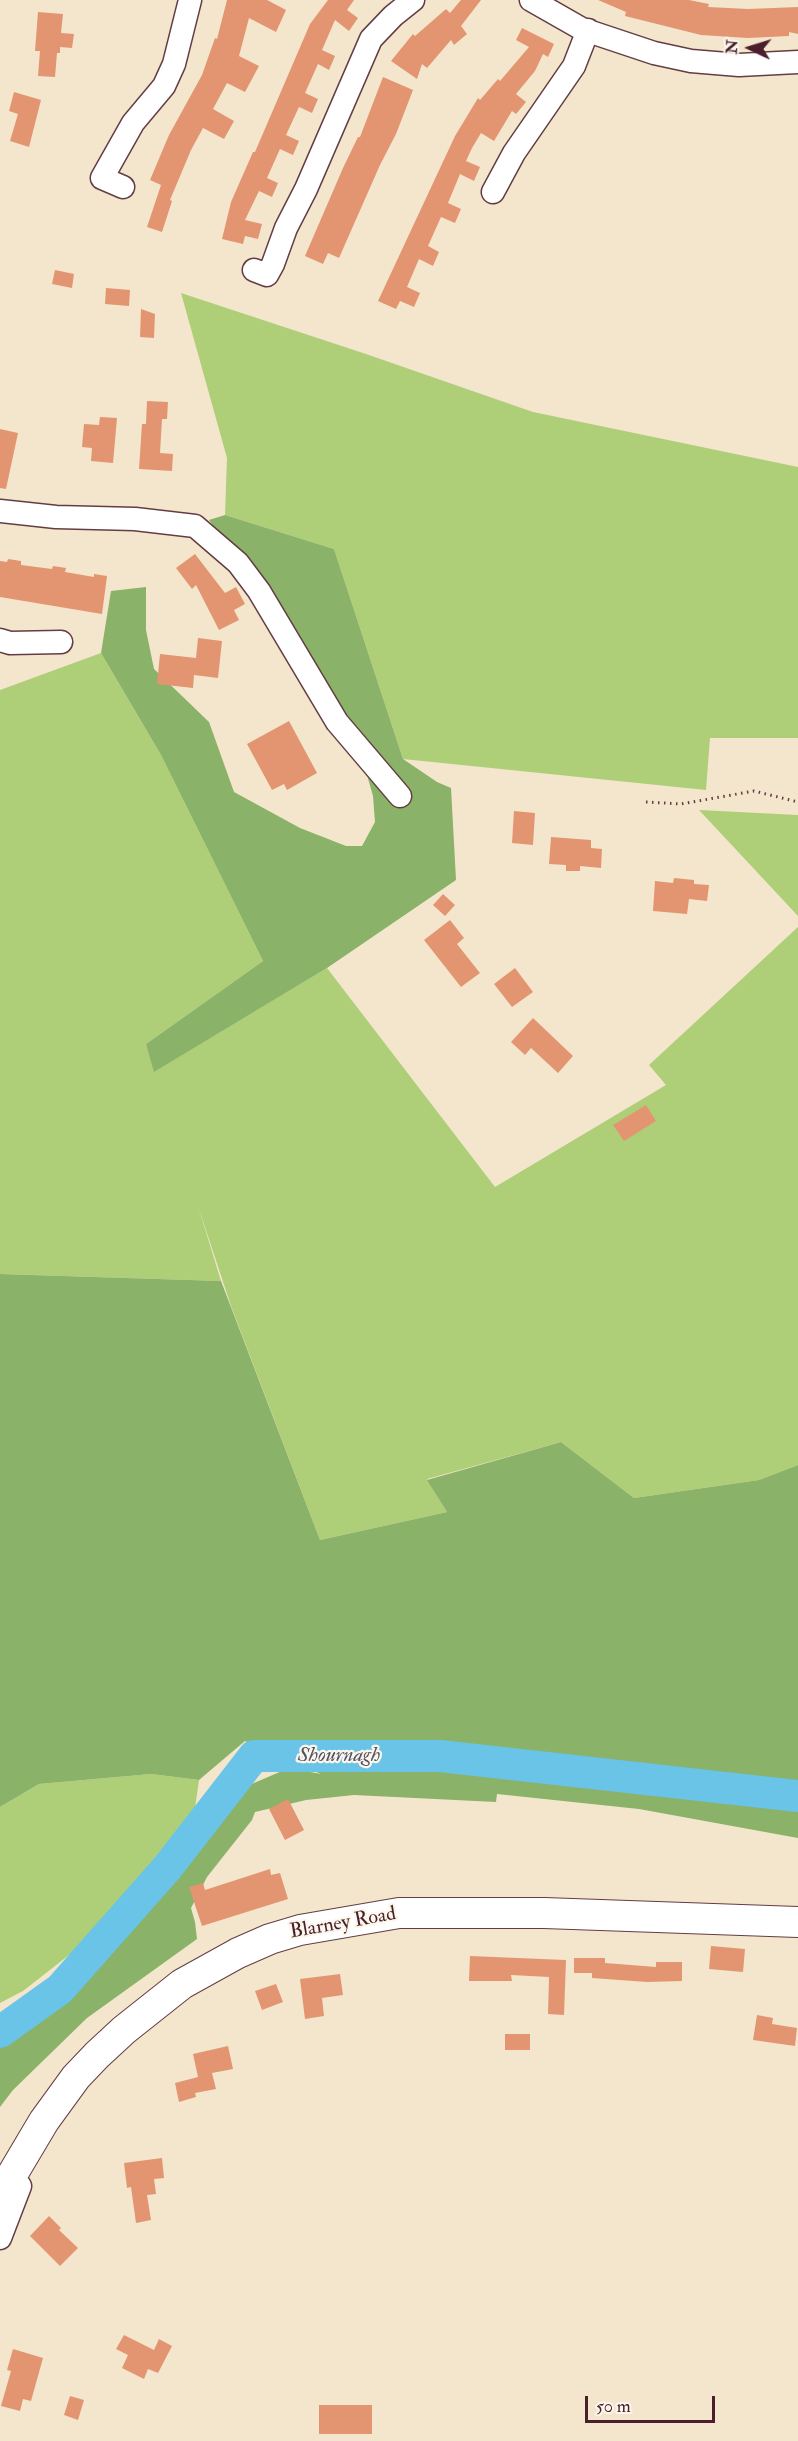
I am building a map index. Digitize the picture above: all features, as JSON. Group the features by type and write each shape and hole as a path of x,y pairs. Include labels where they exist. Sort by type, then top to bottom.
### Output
{"main road":[{"name":"Blarney Road","path":"4,2187 44,2121 76,2077 124,2030 182,1984 238,1953 270,1939 300,1930 399,1913 544,1913 798,1923"}],"street":[{"path":"123,187 102,178 133,123 164,86 174,64 190,0"},
{"path":"254,270 267,275 273,264 286,228 306,189 371,39 393,16 413,0"},
{"path":"531,0 588,30 654,52 691,61 740,65 798,62"},
{"path":"493,192 514,153 574,66 588,30"},
{"path":"0,510 56,517 135,519 195,526 225,551 252,582 337,722 400,796"},
{"path":"0,640 10,643 61,642"},
{"path":"0,2238 20,2186 4,2187"}],"path":[{"path":"645,802 681,804 754,791 798,802"}],"green space":[{"path":"181,293 533,412 798,467 798,738 710,738 706,790 403,759 334,549 225,515 227,458"},
{"path":"225,515 334,549 403,759 437,782 451,788 456,880 327,968 154,1072 146,1044 263,961 161,755 101,653 111,591 146,587 146,630 154,669 209,722 234,792 300,828 346,846 362,846 375,822 373,796 356,736 209,520"},
{"path":"101,653 161,755 263,961 146,1044 155,1071 327,968 495,1187 666,1085 649,1065 798,927 798,1465 759,1480 634,1498 561,1442 427,1479 447,1512 320,1540 231,1306 198,1206 221,1281 0,1274 0,690"},
{"path":"699,810 798,815 798,916"},
{"path":"0,1274 221,1281 320,1540 447,1512 427,1480 561,1442 634,1498 759,1480 798,1465 798,1838 639,1809 497,1794 496,1802 354,1795 306,1800 255,1812 252,1820 207,1877 191,1908 197,1939 87,2018 13,2090 0,2107 0,2042 68,1991 130,1926 196,1843 247,1786 289,1768 321,1774 245,1741 199,1780 151,1774 39,1784 0,1807"},
{"path":"151,1774 199,1780 194,1815 144,1877 78,1948 23,1991 0,2003 0,1807 39,1784"}],"building":[{"path":"227,0 267,0 286,10 276,32 249,18 239,56 259,66 245,92 227,83 213,109 234,121 224,139 203,128 170,200 172,201 162,232 147,227 161,185 150,180 169,135 202,75 215,38 217,39"},
{"path":"328,0 354,0 347,10 358,18 349,31 335,20 322,50 335,56 329,70 318,64 305,93 318,99 312,113 299,107 286,135 299,141 293,155 280,149 267,178 278,183 272,197 259,191 245,220 262,224 258,239 245,236 243,244 222,239 231,202 253,152 255,152 310,24"},
{"path":"461,0 481,0 461,26 467,34 454,45 451,40 427,68 422,64 417,79 391,61 413,34 415,36 446,9 450,13"},
{"path":"598,0 689,0 709,4 708,7 748,9 798,7 798,34 789,32 789,36 748,38 701,35 625,16 626,12"},
{"path":"38,12 63,14 61,33 74,34 72,48 60,47 60,53 57,53 55,77 38,76 40,51 35,51"},
{"path":"522,28 554,44 548,57 543,54 535,71 516,94 526,102 516,114 512,111 494,141 481,133 472,148 466,161 480,167 474,181 460,174 448,203 461,209 455,223 441,217 428,246 439,252 433,266 419,259 407,287 420,293 414,307 400,301 396,309 378,301 455,136 478,98 480,100 498,79 500,81 529,47 516,40"},
{"path":"383,77 413,90 396,134 339,258 328,253 323,264 305,256 343,168 360,137"},
{"path":"14,92 41,100 29,147 10,141 18,114 9,111"},
{"path":"55,270 74,274 72,288 52,284"},
{"path":"106,288 130,290 129,306 105,304"},
{"path":"141,309 155,314 154,338 140,337"},
{"path":"147,401 168,402 167,419 162,419 160,453 173,454 172,471 139,469 142,424 146,424"},
{"path":"100,417 117,418 113,463 91,461 92,448 82,447 84,424 99,425"},
{"path":"0,429 18,433 6,489 0,488"},
{"path":"195,554 225,593 236,587 245,604 234,610 239,620 219,630 196,585 192,589 176,568"},
{"path":"8,559 21,561 21,565 52,569 53,566 66,568 65,572 94,577 94,574 107,576 102,614 0,597 0,561 7,562"},
{"path":"198,638 222,641 218,678 194,675 193,688 157,684 160,654 196,658"},
{"path":"289,721 317,773 287,790 284,784 272,790 247,744"},
{"path":"514,811 535,813 533,845 512,843"},
{"path":"551,837 591,840 591,848 602,849 601,868 580,866 580,871 566,871 566,865 549,864"},
{"path":"674,878 694,880 694,884 709,885 707,901 689,899 687,914 653,911 655,881 673,883"},
{"path":"443,894 455,905 445,916 433,905"},
{"path":"450,920 464,938 457,944 480,973 461,987 424,940"},
{"path":"515,968 533,992 512,1007 494,984"},
{"path":"533,1018 573,1056 558,1073 531,1048 525,1055 511,1042"},
{"path":"646,1105 656,1121 624,1141 613,1125"},
{"path":"288,1799 304,1830 285,1840 269,1809"},
{"path":"270,1869 271,1875 280,1873 288,1899 202,1926 189,1887 203,1883 205,1890"},
{"path":"711,1946 745,1949 743,1972 709,1969"},
{"path":"470,1956 566,1960 564,2015 548,2014 549,1977 511,1975 512,1981 469,1981"},
{"path":"574,1958 605,1958 605,1963 656,1967 656,1962 682,1962 682,1981 647,1982 592,1978 592,1973 574,1973"},
{"path":"340,1974 343,1995 322,1998 324,2016 305,2019 300,1979"},
{"path":"276,1984 283,2002 262,2010 255,1991"},
{"path":"757,2015 773,2018 772,2024 797,2028 795,2046 753,2040"},
{"path":"505,2034 530,2034 530,2050 505,2050"},
{"path":"228,2046 233,2069 212,2073 216,2089 195,2093 196,2097 179,2102 175,2083 198,2077 193,2054"},
{"path":"162,2158 164,2178 154,2179 156,2194 147,2195 151,2220 136,2223 131,2187 127,2188 124,2163"},
{"path":"49,2216 61,2228 59,2230 78,2248 60,2266 30,2236"},
{"path":"124,2335 154,2350 159,2339 172,2346 158,2373 148,2369 144,2379 122,2368 128,2355 116,2349"},
{"path":"13,2349 43,2358 31,2401 23,2399 20,2411 1,2406 11,2371 7,2370"},
{"path":"70,2396 84,2400 78,2420 64,2415"},
{"path":"319,2405 372,2405 372,2434 319,2434"}],"waterway":[{"name":"Shournagh","path":"0,2032 60,1989 167,1868 254,1756 440,1756 798,1796"}]}
